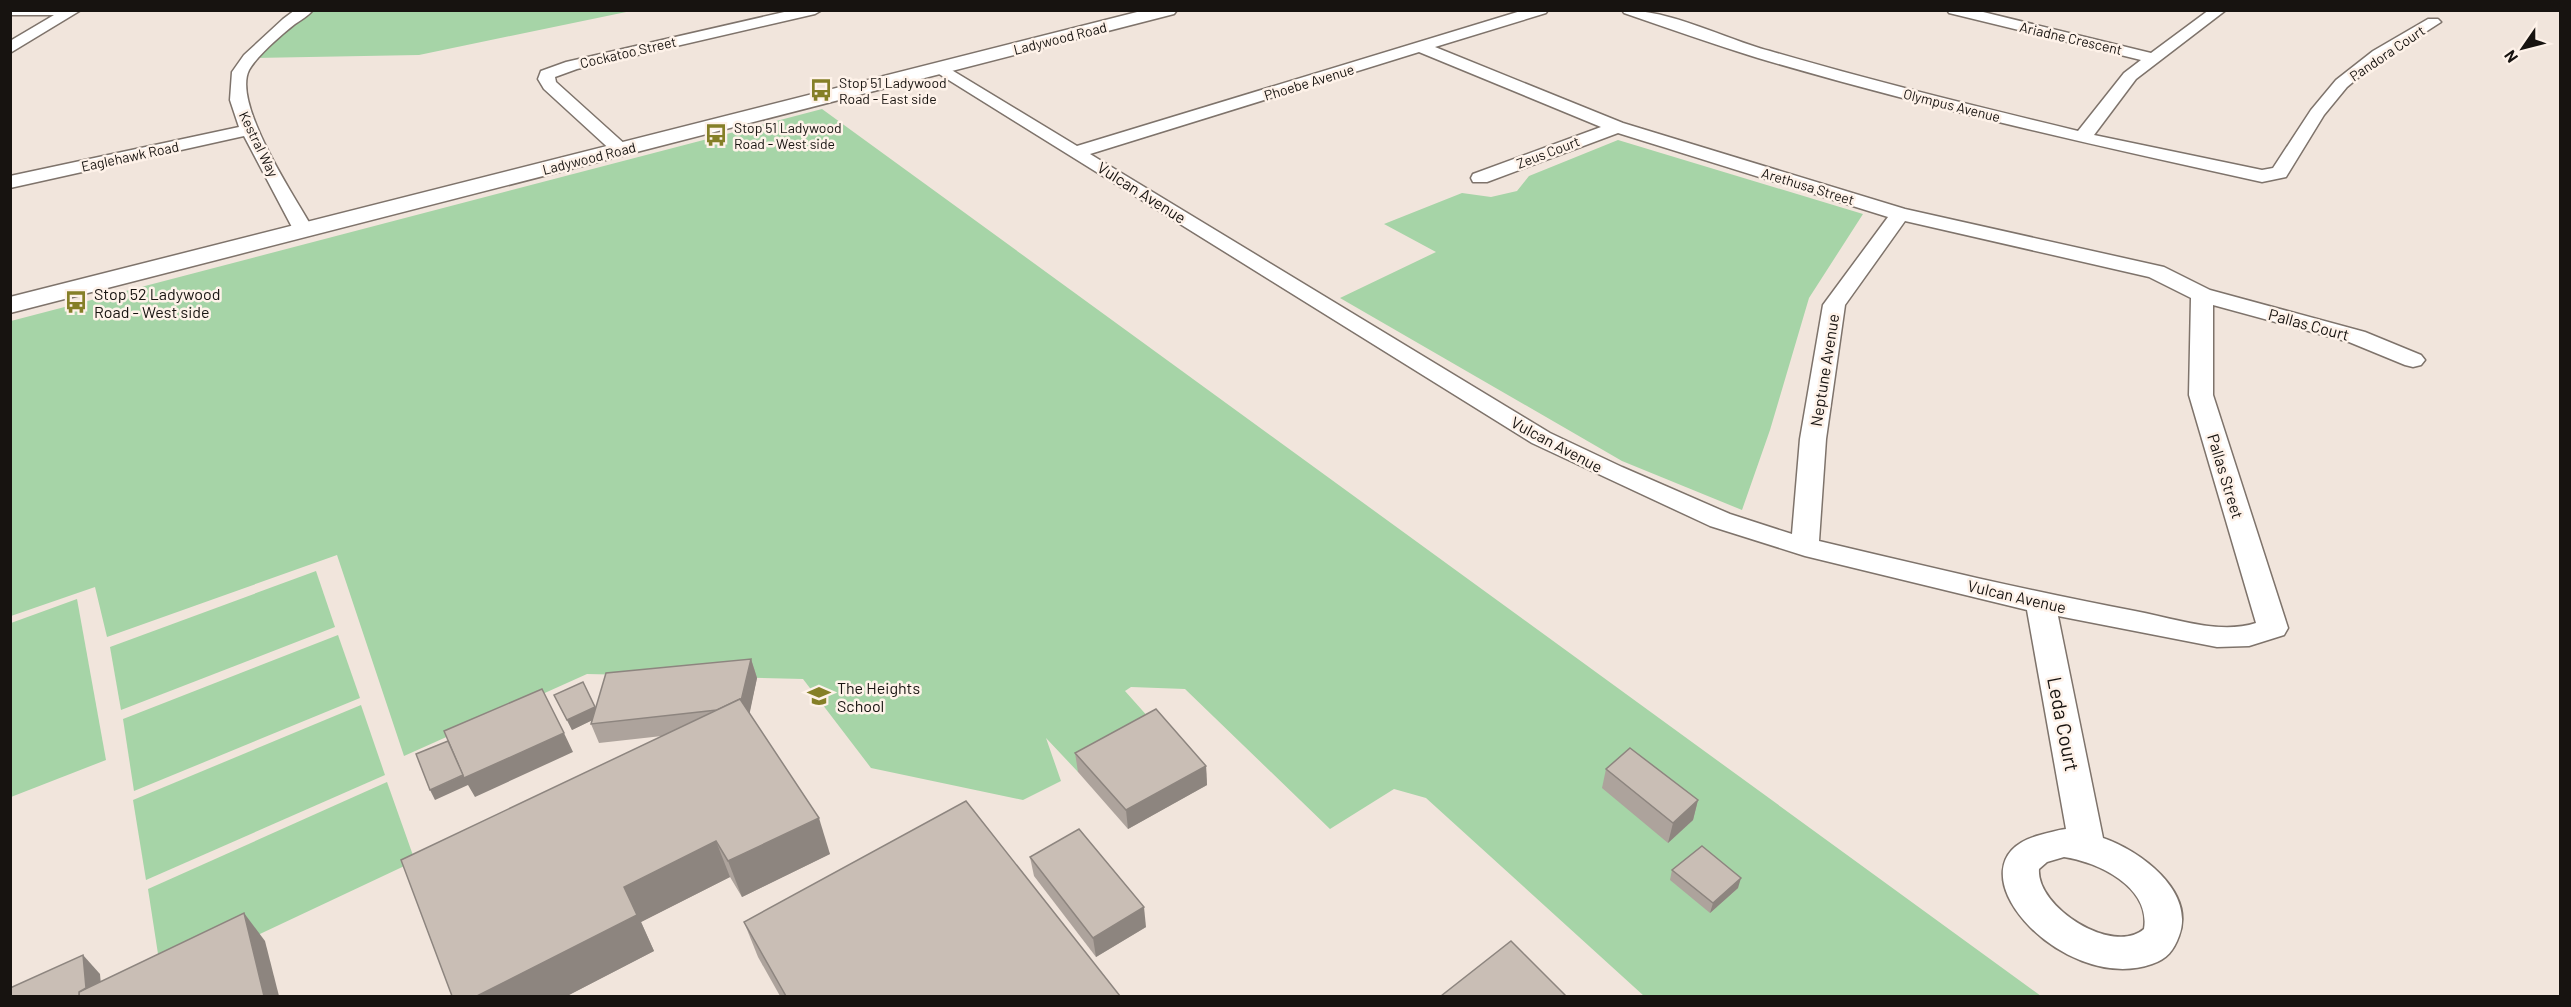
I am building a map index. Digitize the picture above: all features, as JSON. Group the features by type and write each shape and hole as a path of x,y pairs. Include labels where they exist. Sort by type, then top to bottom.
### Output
{"street":[{"name":"Kestral Way","path":"303,229 249,130 238,100 240,72 250,58 288,22 306,10"},
{"name":"Cockatoo Street","path":"621,150 550,85 546,79 547,74 572,65 815,10"},
{"name":"Ladywood Road","path":"10,305 1168,10"},
{"name":"Phoebe Avenue","path":"1076,152 1423,48 1541,10"},
{"name":"Olympus Avenue","path":"1629,10 1762,54 1903,93 2082,138 2245,174 2262,176 2279,173"},
{"name":"Ariadne Crescent","path":"1954,10 2153,58"},
{"path":"2082,138 2130,76 2219,10"},
{"path":"10,11 74,11"},
{"path":"10,48 74,11"},
{"name":"Pandora Court","path":"2279,173 2331,94 2372,59 2433,22"},
{"name":"Arethusa Street","path":"1423,48 1617,127 1900,214 2156,272 2202,295"},
{"name":"Vulcan Avenue","path":"939,69 1541,438 1613,473 1720,520 1805,547 2041,603 2217,637 2249,636"},
{"name":"Zeus Court","path":"1480,178 1617,127"},
{"name":"Eaglehawk Road","path":"10,182 249,130"},
{"name":"Neptune Avenue","path":"1805,547 1813,439 1834,305 1900,214"},
{"name":"Pallas Court","path":"2202,295 2357,336 2413,360"},
{"name":"Pallas Street","path":"2202,295 2201,394 2273,628 2249,636"},
{"name":"Leda Court","path":"2041,603 2086,846"}],"green space":[{"path":"306,11 631,11 419,55 250,58"},
{"name":"The Heights School","path":"822,109 2041,996 1644,996 1426,798 1394,789 1330,829 1185,689 1131,687 1125,691 1158,728 1078,772 1046,738 1061,781 1023,800 871,768 803,679 587,674 404,756 337,555 107,637 95,587 11,616 11,321"},
{"path":"1618,140 1863,214 1809,298 1770,430 1742,510 1622,461 1340,298 1436,252 1384,224 1462,193 1491,197 1517,191 1529,176"},
{"path":"316,571 335,627 121,710 110,647"},
{"path":"77,599 106,760 11,797 11,623"},
{"path":"338,635 360,698 134,791 123,719"},
{"path":"361,705 385,775 146,880 133,800"},
{"path":"387,782 415,861 162,980 148,889"}],"building":[{"path":"751,659 741,701 740,699 717,710 591,724 606,673"},
{"path":"583,682 595,707 567,720 554,695"},
{"path":"542,689 564,733 464,778 444,731"},
{"path":"740,699 819,818 728,861 716,841 624,887 637,915 477,996 452,996 401,860"},
{"path":"1156,709 1206,766 1126,810 1075,753"},
{"path":"448,741 463,775 430,790 416,754"},
{"path":"1630,748 1698,800 1673,823 1606,769"},
{"path":"966,801 1120,996 786,996 744,922"},
{"path":"1079,829 1144,907 1093,938 1030,857"},
{"path":"1702,846 1741,878 1713,903 1672,870"},
{"path":"244,913 264,996 79,996 79,992"},
{"path":"1511,941 1566,996 1441,996"},
{"path":"83,955 86,988 79,992 79,996 10,996 10,988"}],"place":[{"name":"Stop 51 Ladywood Road - East side","path":"821,90"},
{"name":"Stop 51 Ladywood Road - West side","path":"716,135"},
{"name":"Stop 52 Ladywood Road - West side","path":"76,302"},
{"name":"The Heights School","path":"819,696"}]}
